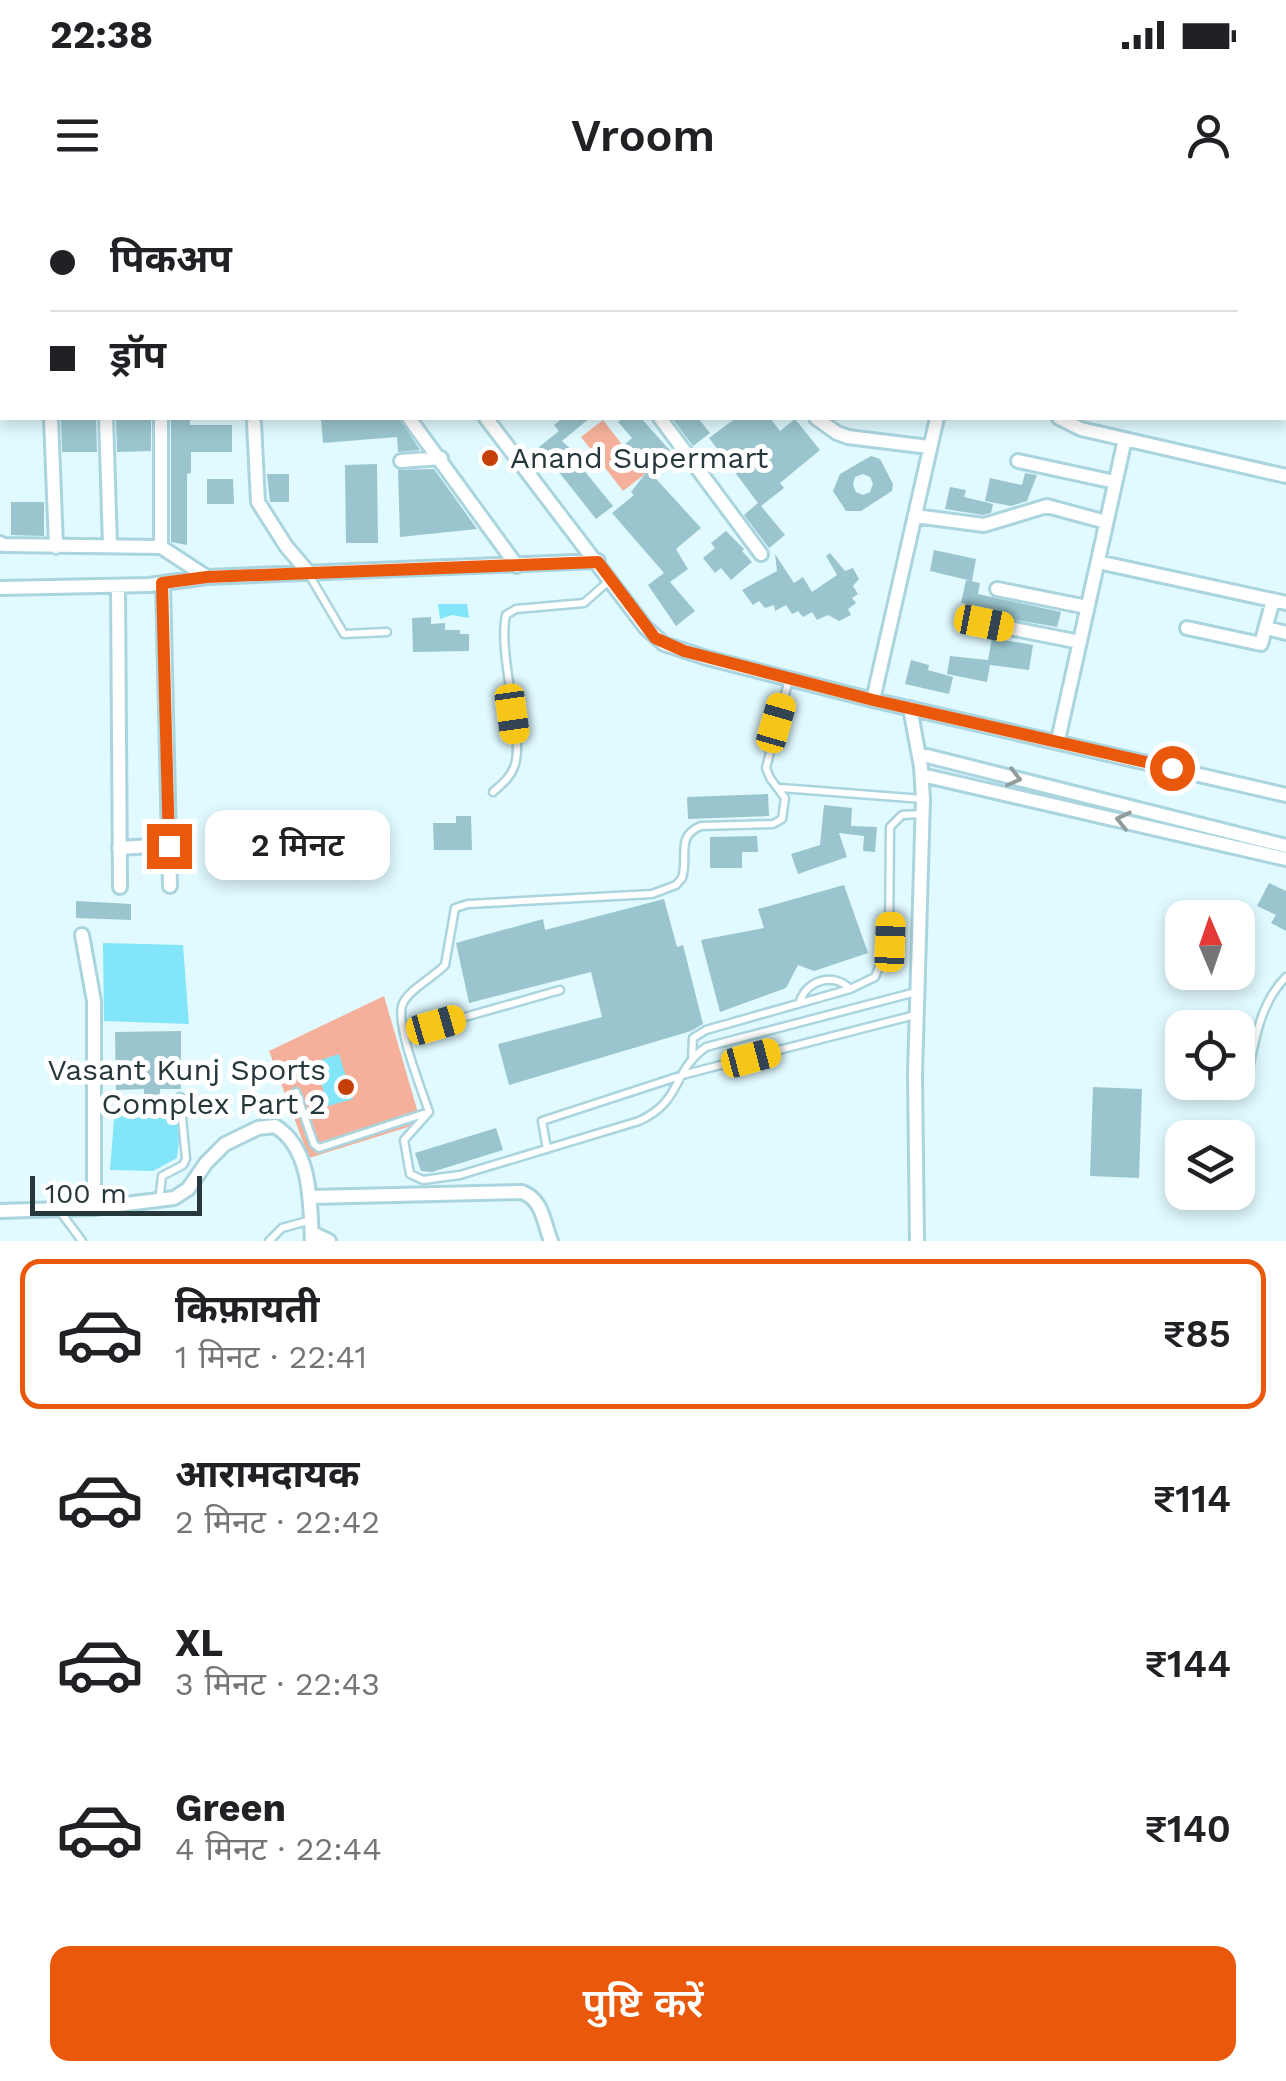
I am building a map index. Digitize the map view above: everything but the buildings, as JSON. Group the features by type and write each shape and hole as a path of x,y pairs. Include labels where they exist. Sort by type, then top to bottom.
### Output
{"street":[{"path":"51,420 56,547"},
{"path":"106,420 110,545"},
{"path":"161,420 161,548"},
{"path":"411,420 517,566"},
{"path":"490,420 646,628 664,644 873,700 1286,795"},
{"path":"661,420 760,554"},
{"path":"819,420 848,437 929,447"},
{"path":"873,700 936,420"},
{"path":"1062,420 1081,430 1286,476"},
{"path":"254,423 258,502 308,572"},
{"path":"1058,740 1125,439"},
{"path":"401,461 440,458"},
{"path":"1018,461 1115,482"},
{"path":"915,516 984,525 1047,506 1106,522"},
{"path":"0,542 161,548 207,577"},
{"path":"0,588 118,586 207,577 598,562"},
{"path":"1098,562 1280,602 1264,640 1258,644 1187,628"},
{"path":"162,583 170,886"},
{"path":"118,586 120,887"},
{"path":"997,589 1087,607"},
{"path":"984,623 1080,642"},
{"path":"1267,628 1286,633"},
{"path":"910,708 922,775 923,806 917,991 917,1241"},
{"path":"919,754 1286,846"},
{"path":"922,775 1286,859"},
{"path":"120,848 169,846"},
{"path":"82,935 94,1001 94,1208"},
{"path":"0,1211 159,1201 184,1193 206,1162 225,1144 275,1126 287,1135 298,1154 311,1197 312,1231 329,1241"},
{"path":"311,1197 522,1192 539,1204 551,1241"}],"lane":[{"path":"308,572 344,634 387,632"},
{"path":"494,792 511,774 517,759 506,677 506,615 516,609 588,602 611,579"},
{"path":"428,1112 401,1016 404,1001 445,966 455,908 488,902 632,897 665,890 682,878 684,837 690,830 701,826 773,824 782,819 785,798 770,778 767,758 789,679"},
{"path":"780,788 923,806"},
{"path":"692,1059 696,1035 850,990 874,977 887,954 890,827 894,819 923,806"},
{"path":"1255,1046 1264,1009 1286,977"},
{"path":"800,1002 802,994 816,982 836,980 850,990"},
{"path":"405,1034 560,990"},
{"path":"428,1112 404,1140 410,1171 414,1178 460,1175 654,1114 668,1102 692,1059 715,1044 917,991"},
{"path":"547,1149 542,1121 680,1076 917,1014"},
{"path":"296,1092 318,1148 428,1112"},
{"path":"159,1201 162,1176 186,1159 180,1098"},
{"path":"59,1209 82,1241"},
{"path":"269,1241 282,1228 312,1231"}],"shaded area":[{"path":"603,420 645,474 623,491 581,437"},
{"name":"Vasant Kunj Sports Complex Part 2","path":"384,996 421,1123 309,1158 269,1051"}],"water":[{"path":"438,604 467,604 469,618 452,615 440,619"},
{"path":"103,943 183,945 189,1024 104,1021"},
{"path":"339,1054 353,1099 328,1106 315,1062"},
{"path":"115,1107 182,1114 177,1158 153,1171 110,1170"}],"place":[{"name":"Anand Supermart","path":"490,458"},
{"name":"Vasant Kunj Sports Complex Part 2","path":"346,1087"}],"route":[{"path":"169,846 162,583 207,577 598,562 646,628 664,644 873,700 1172,768"}]}
